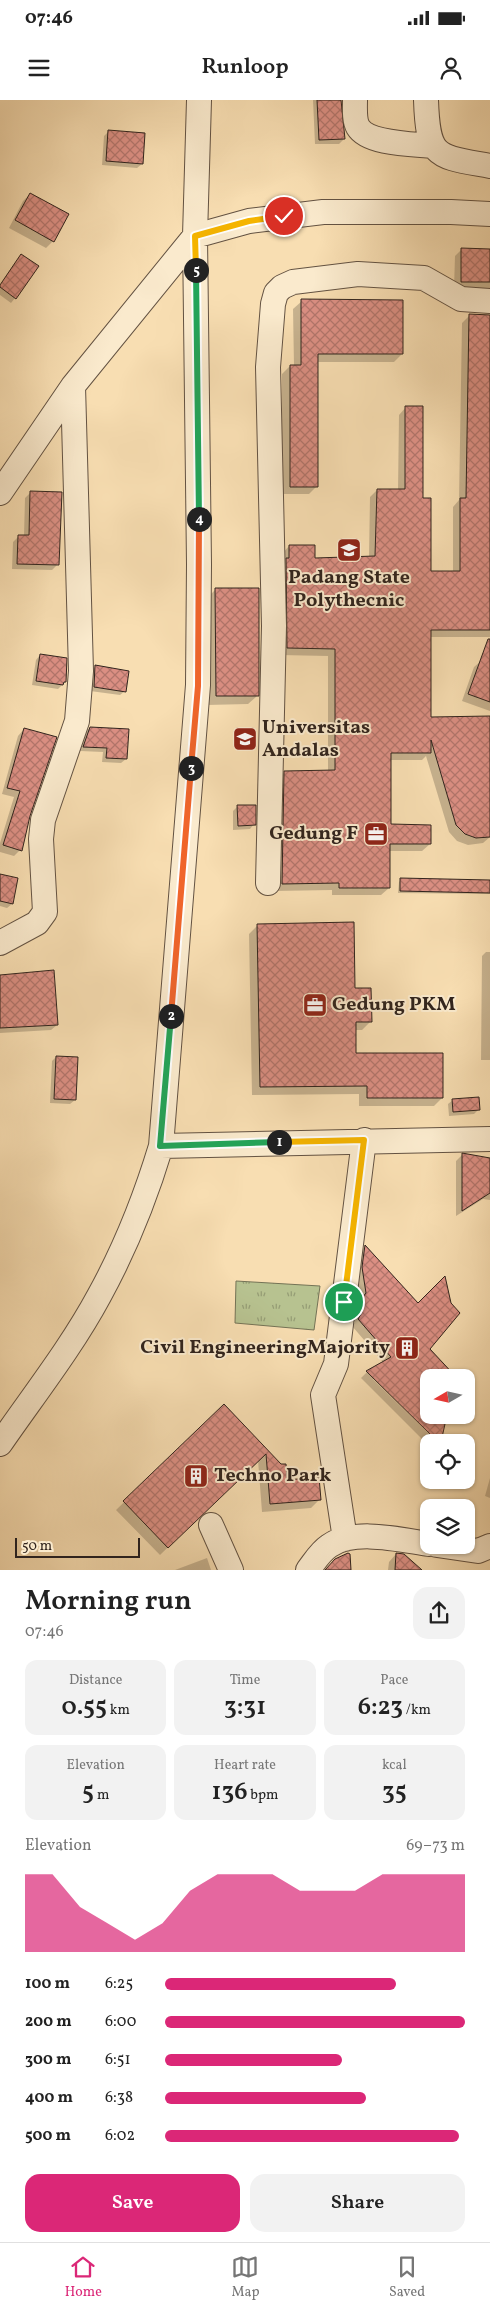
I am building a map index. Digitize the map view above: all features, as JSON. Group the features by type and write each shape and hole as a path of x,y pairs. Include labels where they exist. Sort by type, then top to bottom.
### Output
{"street":[{"path":"0,1444 99,1297 129,1237 145,1199 160,1146 198,686 199,535 195,236 199,100"},
{"path":"355,100 356,125 364,135 374,139 432,146"},
{"path":"426,100 427,130 432,146 442,156 490,166"},
{"path":"0,493 73,386 195,236 249,221 324,212 490,214"},
{"path":"268,883 274,626 268,368 273,304 276,294 282,287 293,282 358,274 424,278 461,299 490,301"},
{"path":"0,943 38,923 45,912 41,839 44,820 76,721 81,670 73,386"},
{"path":"160,1146 490,1138"},
{"path":"345,1539 324,1395 336,1364 364,1140"},
{"path":"211,1525 231,1570"},
{"path":"308,1570 330,1545 345,1539 381,1537 420,1543"},
{"path":"475,1551 490,1546"}],"green space":[{"path":"236,1281 320,1286 314,1330 235,1323"}],"building":[{"path":"317,100 341,100 345,139 319,140"},
{"path":"108,130 145,133 143,164 106,161"},
{"path":"30,193 69,214 54,242 15,220"},
{"path":"461,248 490,249 490,282 461,282"},
{"path":"21,254 39,266 16,299 0,287 0,285"},
{"path":"301,299 403,300 403,354 318,354 318,487 290,487 290,365 301,365"},
{"path":"469,314 490,315 490,630 431,630 431,717 490,716 490,837 476,838 465,834 456,825 431,740 431,753 391,753 391,824 431,825 431,844 390,844 390,888 339,888 339,883 282,884 284,771 335,770 335,649 287,648 286,558 289,558 289,545 315,545 315,558 375,556 377,489 405,489 405,406 423,406 423,498 431,498 431,571 460,571 460,498 466,498"},
{"path":"30,491 62,492 59,565 17,564 18,535 29,535"},
{"path":"215,588 259,588 259,696 216,696"},
{"path":"488,639 490,639 490,702 468,694"},
{"path":"40,654 67,658 66,682 63,685 36,681"},
{"path":"95,665 129,671 126,692 94,687"},
{"path":"90,727 129,729 127,759 106,758 107,748 83,747"},
{"path":"24,728 57,737 30,816 22,851 3,845 20,791 7,788"},
{"path":"237,805 256,805 256,825 238,826"},
{"path":"0,874 18,878 13,904 0,901"},
{"path":"400,878 490,880 490,893 400,891"},
{"name":"Gedung PKM","path":"354,922 355,988 371,988 372,1022 356,1022 356,1053 443,1053 443,1098 367,1098 367,1086 260,1087 257,924"},
{"path":"54,970 58,1025 0,1028 0,975"},
{"path":"56,1056 78,1057 76,1100 54,1099"},
{"path":"479,1097 480,1110 453,1112 452,1099"},
{"path":"462,1153 490,1158 490,1193 462,1211"},
{"name":"Civil EngineeringMajority","path":"365,1245 418,1303 445,1276 451,1303 460,1313 430,1349 449,1369 420,1369 420,1424 445,1424 443,1434 430,1434 366,1371 391,1357 358,1319 361,1314 357,1304 366,1293 362,1267"},
{"name":"Techno Park","path":"224,1404 281,1464 286,1464 287,1480 319,1477 321,1500 270,1504 266,1454 168,1548 123,1501"},
{"path":"348,1553 350,1554 351,1570 325,1570 335,1559"},
{"path":"396,1553 404,1554 422,1570 395,1570"}],"place":[{"name":"Padang State Polythecnic","path":"349,550"},
{"name":"Universitas Andalas","path":"245,739"},
{"name":"Gedung F","path":"376,834"},
{"name":"Gedung PKM","path":"315,1005"},
{"name":"Civil EngineeringMajority","path":"407,1348"},
{"name":"Techno Park","path":"196,1476"}],"route":[{"path":"284,216 249,221 195,236 199,564 198,686 160,1146 364,1140 344,1302"}]}
